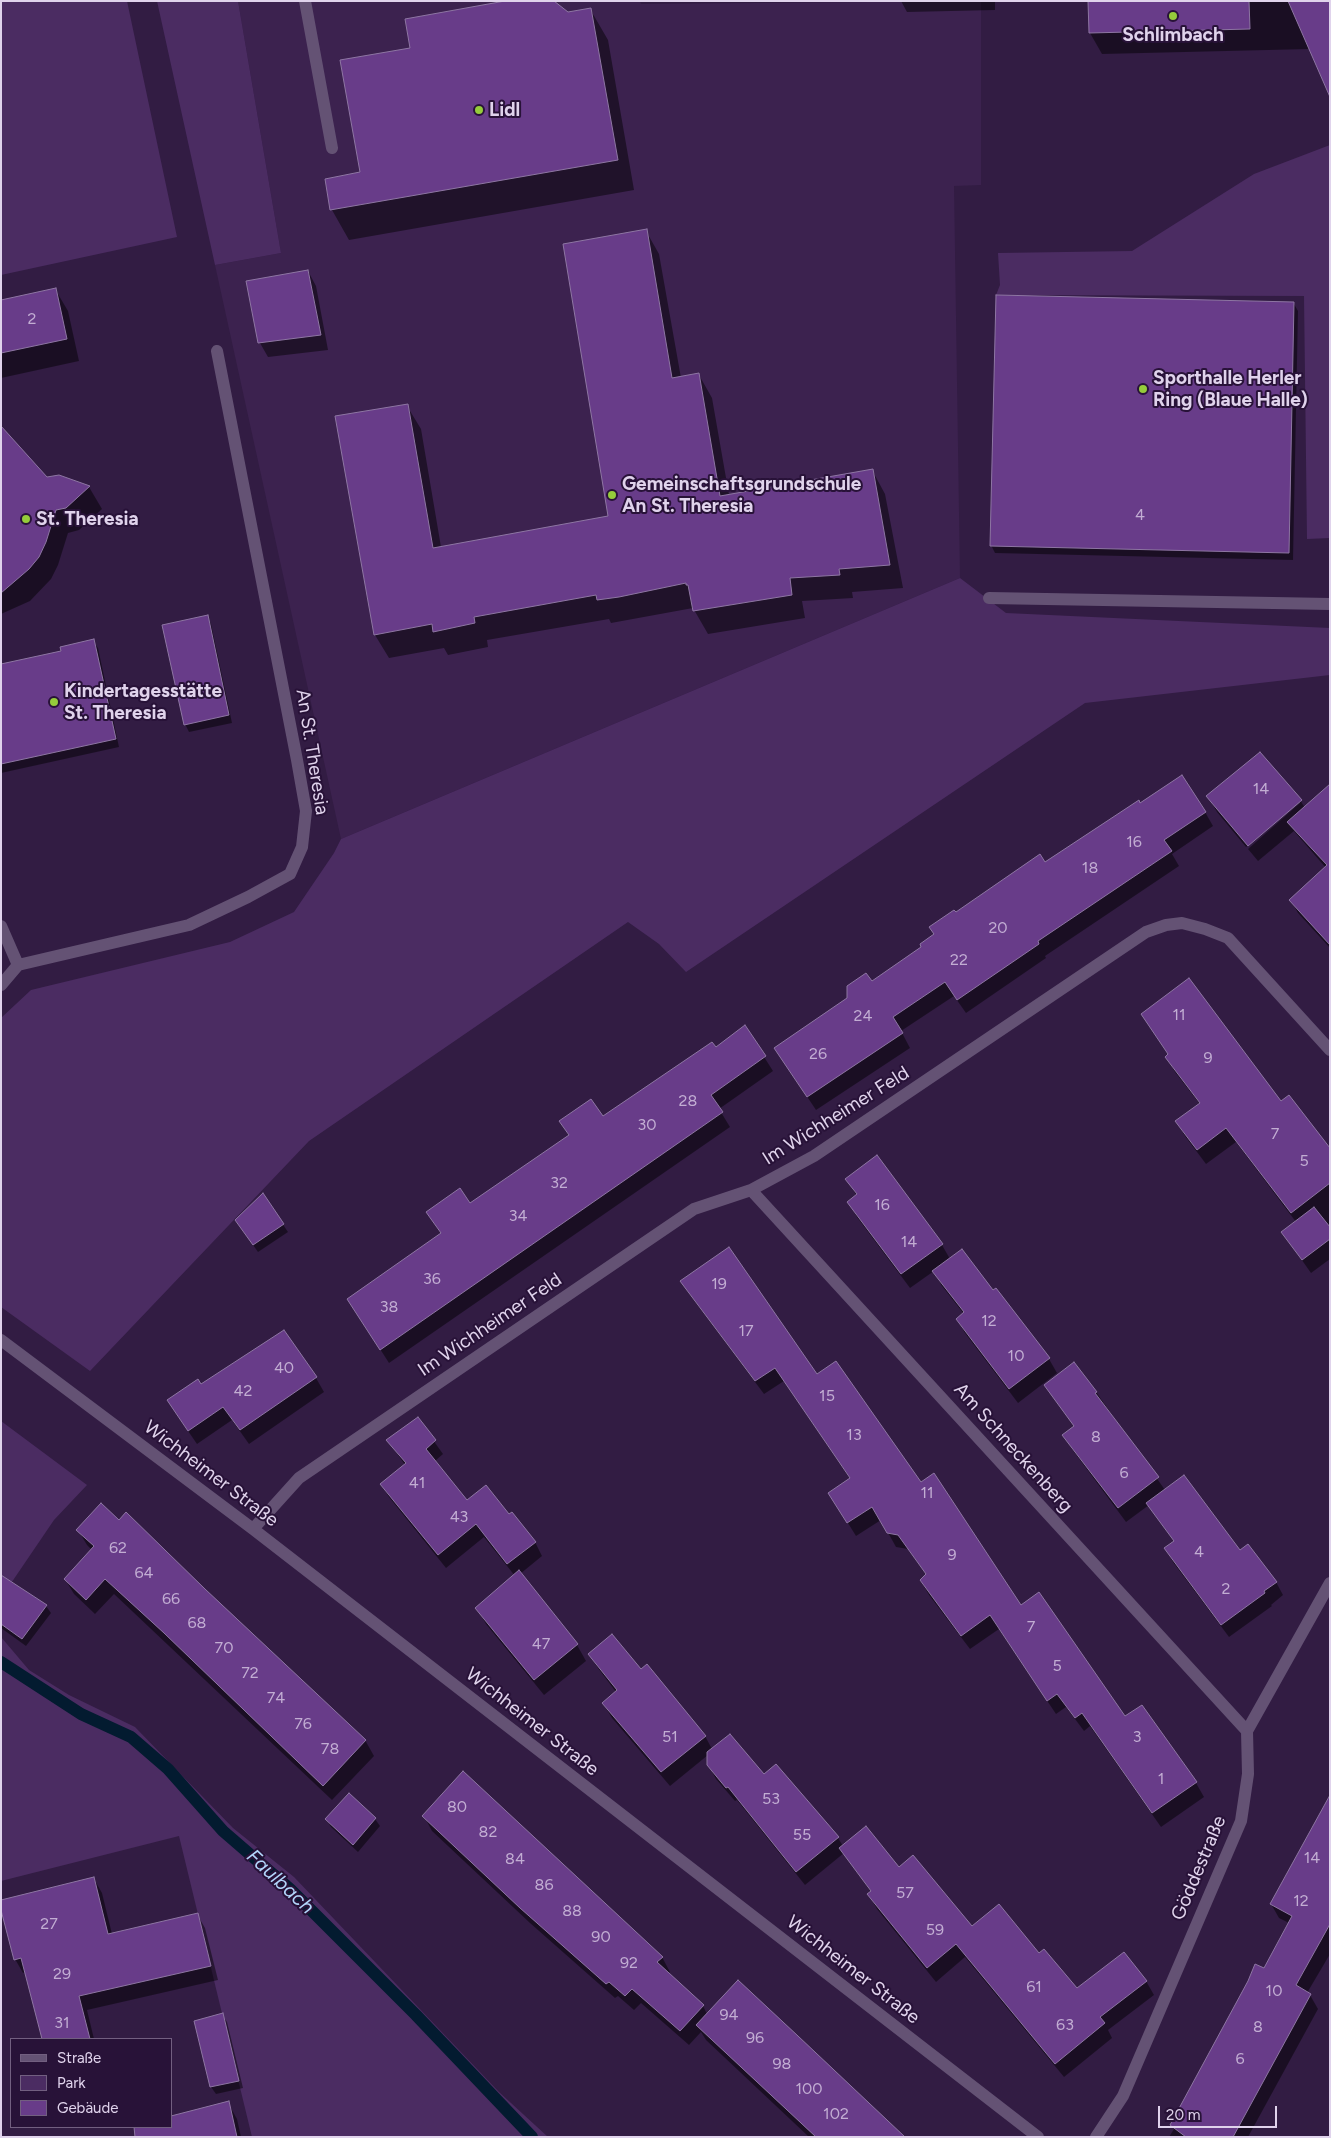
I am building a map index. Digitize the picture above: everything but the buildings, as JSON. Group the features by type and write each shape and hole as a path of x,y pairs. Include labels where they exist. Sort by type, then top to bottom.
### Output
{"street":[{"path":"305,1 332,148"},
{"name":"An St. Theresia","path":"18,965 189,924 248,897 290,874 302,847 306,811 217,351"},
{"path":"989,598 1330,604"},
{"name":"Im Wichheimer Feld","path":"252,1529 298,1478 694,1209 751,1190 814,1156 1146,932 1166,924 1182,923 1228,938 1330,1050"},
{"path":"1,926 18,965 1,986"},
{"name":"Am Schneckenberg","path":"751,1190 1247,1731"},
{"name":"Wichheimer Straße","path":"1,1340 252,1529 1038,2137"},
{"path":"1247,1731 1330,1583"},
{"name":"Göddestraße","path":"1096,2137 1122,2096 1241,1821 1248,1774 1247,1731"}],"shaded area":[{"name":"Gemeinschaftsgrundschule An St. Theresia","path":"238,1 640,1 641,4 981,1 981,185 954,186 960,578 341,839 215,265 281,253"}],"green space":[{"path":"1,1 127,1 177,237 1,275"},
{"path":"157,1 238,1 281,253 215,265"},
{"path":"1330,145 1330,538 1307,539 1304,296 996,295 1000,285 998,253 1132,251 1254,174"},
{"path":"960,578 1006,613 1330,628 1330,675 1085,703 686,972 659,944 628,922 309,1141 90,1371 1,1307 1,1018 31,990 230,942 294,912 334,853 341,839"},
{"path":"1,1421 87,1485 54,1520 1,1598"},
{"path":"1,1637 29,1670 69,1695 135,1727 233,1828 294,1877 499,2092 548,2137 252,2137 179,1836 1,1881"}],"waterway":[{"name":"Faulbach","path":"1,1662 81,1714 131,1737 168,1769 223,1831 290,1889 416,2015 532,2137"}],"place":[{"name":"Schlimbach","path":"1173,16"},
{"name":"Lidl","path":"479,110"},
{"name":"Sporthalle Herler Ring (Blaue Halle)","path":"1143,389"},
{"name":"Gemeinschaftsgrundschule An St. Theresia","path":"612,495"},
{"name":"St. Theresia","path":"26,519"},
{"name":"Kindertagesstätte St. Theresia","path":"54,702"}]}
